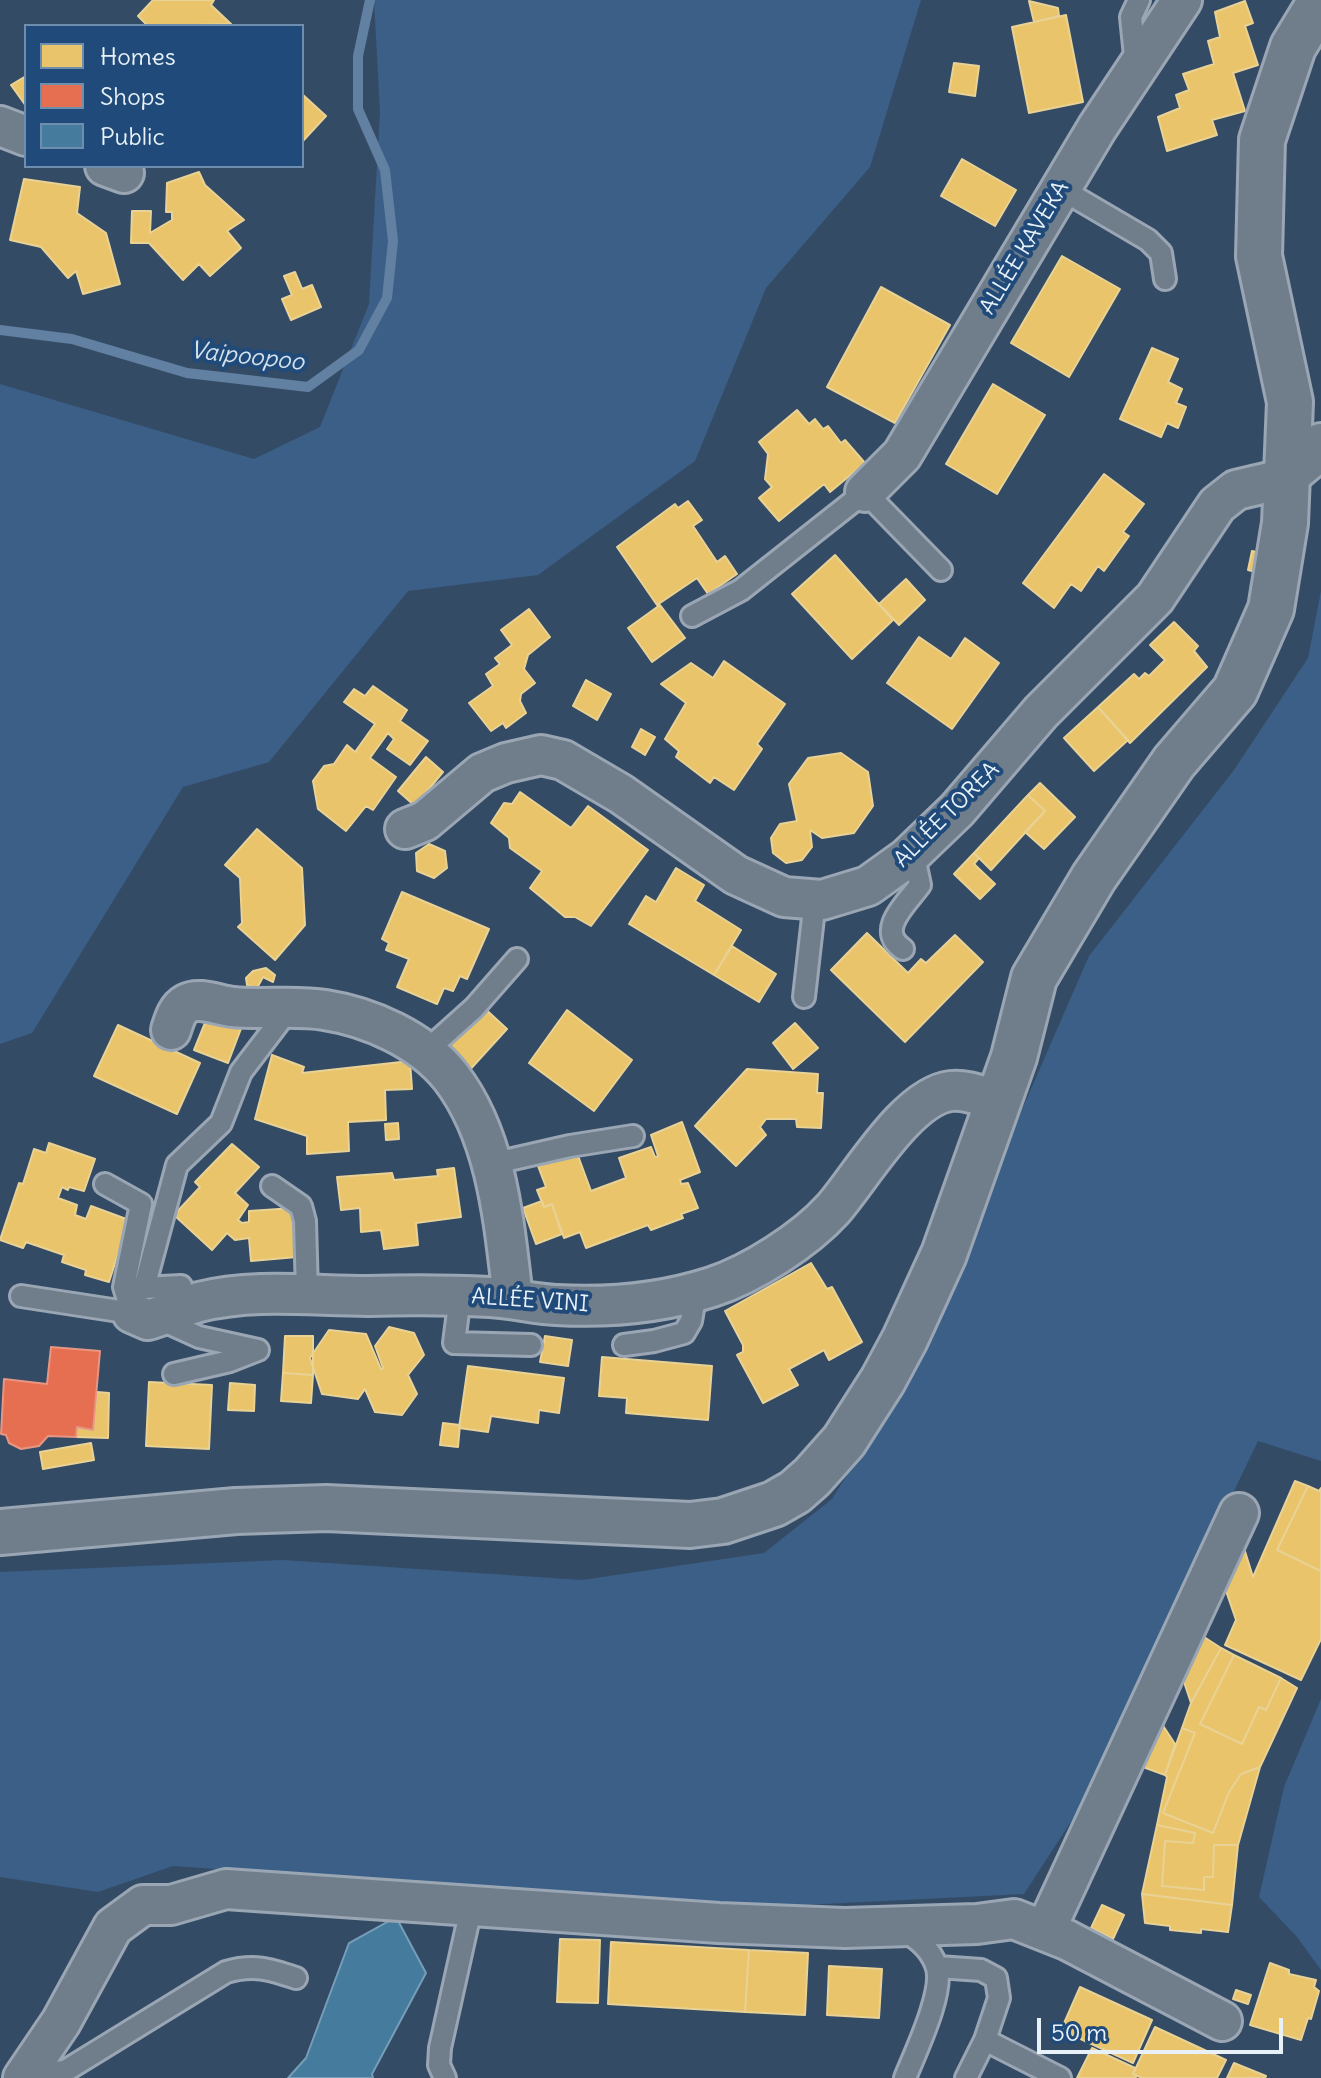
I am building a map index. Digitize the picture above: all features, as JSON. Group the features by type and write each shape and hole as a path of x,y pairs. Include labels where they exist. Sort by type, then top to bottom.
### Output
{"main road":[{"path":"0,1532 236,1511 326,1508 690,1525 754,1513 795,1492 844,1441 883,1380 925,1300 944,1254 1014,1057 1034,978 1094,877 1174,762 1235,691 1271,609 1285,523 1290,402 1259,256 1262,140 1293,47 1321,1"}],"street":[{"name":"ALLÉE KAVEKA","path":"865,492 902,455 1136,66 1182,0"},
{"path":"0,126 24,135"},
{"path":"1287,478 1311,458 1321,443"},
{"name":"ALLÉE TOREA","path":"405,829 425,821 482,773 506,763 541,755 563,760 621,794 736,875 784,897 815,900 868,886 887,875 957,810 1041,712 1155,598 1217,505 1236,490 1287,478"},
{"path":"171,1030 185,1004 199,1001 231,1007 324,1009 376,1024 425,1052 450,1076 466,1099 491,1164 506,1238 513,1298"},
{"name":"ALLÉE VINI","path":"145,1316 238,1296 307,1293 460,1296 593,1306 644,1302 696,1292 716,1286 772,1258 814,1225 832,1209 910,1113 930,1099 951,1091 972,1093 998,1101"},
{"path":"1045,1931 1239,1513"},
{"path":"28,2071 61,2022 113,1927 143,1905 171,1905 226,1889 719,1923 845,1928 977,1924 1014,1919 1045,1931 1222,2021"}],"lane":[{"path":"1136,66 1131,17 1139,0"},
{"path":"1061,189 1148,240 1161,253 1165,279"},
{"path":"865,492 941,570"},
{"name":"ALLÉE KAVEKA","path":"692,616 741,590 865,492"},
{"path":"903,949 895,944 891,930 896,916 920,885 913,852"},
{"path":"804,997 815,900"},
{"path":"425,1052 474,1008 517,959"},
{"path":"181,1286 144,1288 177,1165 221,1123 241,1072 289,1009"},
{"path":"491,1164 633,1136"},
{"path":"105,1184 141,1204 124,1287 145,1316"},
{"path":"272,1186 301,1206 305,1221 307,1293"},
{"path":"624,1345 684,1333 691,1321 696,1292"},
{"path":"21,1296 145,1316 199,1337 258,1350 230,1361 174,1374"},
{"path":"460,1296 454,1343 531,1345"},
{"path":"445,2078 439,2065 440,2048 472,1904"},
{"path":"899,1926 924,1945 938,1967 933,2009 905,2078"},
{"path":"28,2071 65,2071 226,1972 246,1966 296,1978"},
{"path":"938,1967 981,1970 996,1978 999,1998 985,2040 966,2078"},
{"path":"985,2040 1060,2078"}],"shaded area":[{"path":"374,0 921,0 870,167 766,288 695,461 538,575 408,591 269,762 183,787 32,1033 0,1044 0,384 254,459 320,427 369,304 380,112"},
{"path":"1321,591 1321,1461 1258,1441 1087,1797 1024,1894 764,1907 173,1866 98,1892 0,1877 0,1572 283,1560 582,1580 764,1553 832,1499 928,1346 1014,1128 1089,956 1234,770 1308,658"},
{"path":"1321,1699 1321,1970 1297,1937 1259,1897 1284,1787"}],"building: Homes":[{"path":"153,0 214,0 211,5 231,24 146,24 138,16"},
{"path":"1029,1 1058,8 1059,16 1034,22"},
{"path":"1245,1 1253,23 1245,26 1258,65 1233,73 1245,111 1212,120 1217,135 1167,151 1158,117 1180,108 1176,95 1189,90 1183,74 1214,64 1208,41 1220,37 1215,12"},
{"path":"1066,15 1083,102 1029,113 1012,27"},
{"path":"954,63 979,66 975,96 949,92"},
{"path":"24,77 24,103 11,85"},
{"path":"304,96 326,116 304,140"},
{"path":"962,159 1016,190 995,226 941,196"},
{"path":"199,172 205,185 244,220 227,231 241,248 210,276 199,264 183,280 149,243 131,243 132,211 151,211 150,233 172,220 172,212 166,212 167,183"},
{"path":"24,179 80,187 77,213 106,233 120,284 83,294 76,271 68,278 41,247 10,240"},
{"path":"1062,256 1120,289 1069,377 1011,343"},
{"path":"295,272 302,289 312,285 321,307 291,320 282,299 292,295 284,276"},
{"path":"881,287 950,325 895,423 827,387"},
{"path":"1152,348 1178,359 1168,382 1182,389 1176,403 1186,407 1178,428 1167,423 1161,437 1120,419"},
{"path":"993,384 1045,415 997,494 946,464"},
{"path":"797,410 809,424 815,419 823,429 828,426 841,443 845,440 865,463 830,492 824,484 779,521 759,498 772,487 765,479 768,454 759,442"},
{"path":"1104,474 1144,504 1123,532 1129,536 1104,571 1098,566 1081,591 1071,584 1054,608 1023,583"},
{"path":"688,501 702,520 693,526 717,562 725,556 737,574 708,594 697,578 657,605 617,547 675,504 678,508"},
{"path":"1252,551 1264,554 1260,573 1248,570"},
{"path":"835,555 893,620 852,659 792,594"},
{"path":"906,579 925,600 899,625 879,604"},
{"path":"660,605 685,638 652,662 628,628"},
{"path":"529,609 550,637 528,655 524,669 535,683 521,694 520,701 526,713 506,728 503,723 491,731 469,703 493,686 486,674 500,664 495,658 512,645 501,630"},
{"path":"1174,622 1198,646 1194,651 1207,667 1130,743 1098,707 1134,674 1139,679 1145,673 1149,676 1165,660 1150,645"},
{"path":"919,637 951,659 965,638 999,663 952,729 887,683"},
{"path":"724,661 785,704 757,744 762,749 734,790 714,777 710,783 676,757 679,751 665,739 686,703 661,684 691,663 713,678"},
{"path":"586,680 611,694 597,720 573,706"},
{"path":"373,686 407,710 400,721 428,741 410,765 387,749 394,739 388,733 370,758 396,777 373,810 366,806 346,831 318,809 313,781 324,766 334,764 347,745 355,752 375,724 344,702 354,689 365,696"},
{"path":"1098,707 1128,740 1094,771 1064,738"},
{"path":"641,729 655,737 645,755 632,747"},
{"path":"841,753 868,772 873,806 854,833 822,838 810,830 812,847 802,860 786,863 773,853 771,838 780,824 797,821 789,784 808,758"},
{"path":"426,757 443,772 415,806 398,791"},
{"path":"1040,783 1075,817 1044,849 1025,832 1045,811 1028,795"},
{"path":"520,792 571,828 588,806 648,850 591,926 575,917 565,917 530,888 542,871 510,848 509,838 491,823 504,803 512,804"},
{"path":"1028,795 1045,811 991,870 974,853"},
{"path":"257,829 302,868 305,925 275,960 238,927 242,923 240,878 225,865"},
{"path":"429,844 445,851 447,868 434,878 417,871 416,853"},
{"path":"974,853 979,858 974,864 995,884 980,899 954,874"},
{"path":"676,868 704,885 695,901 741,930 714,975 629,924 646,896 656,902"},
{"path":"402,892 489,929 467,979 460,976 453,991 444,988 437,1004 397,987 409,959 386,950 389,943 382,939"},
{"path":"867,933 908,973 921,959 926,963 955,935 983,962 905,1042 831,970"},
{"path":"732,946 776,974 759,1002 714,975"},
{"path":"266,968 275,975 273,982 263,977 257,988 247,985 246,978 253,971"},
{"path":"481,1005 507,1029 466,1074 448,1041"},
{"path":"567,1010 632,1060 594,1111 529,1063"},
{"path":"209,1013 242,1026 228,1063 194,1050"},
{"path":"795,1023 818,1048 793,1069 773,1043"},
{"path":"118,1025 200,1063 177,1114 94,1076"},
{"path":"272,1055 304,1067 302,1073 410,1061 412,1089 385,1090 386,1120 348,1122 349,1151 307,1154 307,1136 255,1119"},
{"path":"747,1069 818,1074 817,1093 823,1093 821,1128 797,1127 796,1119 766,1119 760,1127 766,1135 736,1166 695,1126"},
{"path":"682,1122 700,1172 680,1180 681,1184 688,1183 698,1208 681,1214 683,1218 651,1230 648,1225 586,1248 580,1232 564,1238 552,1204 544,1207 537,1190 546,1187 538,1166 577,1153 591,1191 626,1178 619,1158 651,1147 655,1157 658,1156 651,1135"},
{"path":"398,1123 399,1139 386,1140 385,1124"},
{"path":"49,1143 95,1159 84,1191 62,1187 58,1198 77,1205 75,1215 86,1219 91,1206 129,1220 109,1282 85,1275 86,1270 62,1262 64,1255 26,1242 23,1248 0,1240 34,1149 46,1153"},
{"path":"232,1144 259,1167 235,1193 248,1205 238,1220 249,1222 249,1211 294,1208 297,1257 251,1261 249,1238 235,1240 227,1233 212,1250 174,1215 200,1187 195,1182"},
{"path":"454,1168 461,1217 416,1223 418,1245 384,1249 381,1230 361,1232 360,1208 341,1210 337,1177 392,1173 394,1180 438,1176 437,1170"},
{"path":"542,1201 544,1207 552,1204 562,1234 536,1244 523,1208"},
{"path":"811,1263 827,1289 832,1287 862,1342 829,1360 824,1350 789,1369 798,1385 763,1403 737,1355 743,1352 743,1345 725,1311"},
{"path":"389,1327 414,1333 424,1355 408,1375 417,1394 402,1415 375,1412 365,1389 358,1399 322,1394 310,1358 329,1330 366,1334 381,1369 375,1346"},
{"path":"285,1336 313,1336 313,1375 283,1373"},
{"path":"545,1336 572,1340 568,1366 540,1362"},
{"path":"602,1357 712,1366 708,1420 626,1413 627,1398 599,1396"},
{"path":"468,1366 564,1378 559,1413 539,1410 538,1423 491,1416 488,1432 459,1428"},
{"path":"283,1373 313,1375 311,1403 281,1401"},
{"path":"149,1382 212,1385 209,1449 146,1446"},
{"path":"230,1383 255,1385 254,1411 228,1410"},
{"path":"97,1392 109,1393 108,1438 76,1437 77,1427 93,1430"},
{"path":"443,1423 460,1425 458,1447 440,1445"},
{"path":"91,1443 94,1460 43,1469 40,1452"},
{"path":"1295,1481 1308,1486 1277,1550 1321,1571 1321,1639 1301,1680 1225,1645 1236,1620 1224,1585 1243,1545 1253,1577"},
{"path":"1308,1486 1319,1491 1321,1488 1321,1571 1277,1550"},
{"path":"1201,1635 1221,1648 1191,1703 1182,1676"},
{"path":"1221,1648 1234,1655 1200,1724 1242,1744 1259,1707 1266,1710 1281,1678 1297,1688 1260,1767 1241,1774 1229,1792 1213,1833 1163,1813 1195,1733 1182,1728 1191,1703"},
{"path":"1234,1655 1281,1678 1266,1710 1259,1707 1242,1744 1200,1724"},
{"path":"1160,1721 1175,1744 1165,1775 1143,1767"},
{"path":"1182,1728 1195,1733 1163,1813 1213,1833 1229,1792 1241,1774 1260,1767 1238,1845 1214,1845 1213,1877 1204,1877 1204,1890 1162,1886 1165,1841 1193,1843 1195,1833 1157,1825 1165,1775"},
{"path":"1157,1825 1195,1833 1193,1843 1165,1841 1162,1886 1204,1890 1204,1877 1213,1877 1214,1845 1238,1845 1232,1905 1142,1894"},
{"path":"1142,1894 1232,1905 1228,1932 1170,1930 1170,1926 1145,1923"},
{"path":"1102,1905 1124,1915 1113,1939 1091,1928"},
{"path":"560,1939 600,1940 598,2003 557,2002"},
{"path":"611,1942 749,1950 745,2012 608,2004"},
{"path":"749,1950 808,1953 805,2015 745,2012"},
{"path":"1270,1963 1289,1970 1289,1974 1316,1980 1314,1987 1319,1991 1301,2040 1250,2025"},
{"path":"829,1966 882,1969 879,2018 827,2015"},
{"path":"1080,1987 1152,2020 1133,2063 1061,2030"},
{"path":"1236,1990 1251,1995 1248,2004 1233,1999"},
{"path":"1155,2027 1226,2060 1217,2078 1142,2078 1133,2074"},
{"path":"1092,2048 1135,2068 1133,2074 1137,2076 1077,2078"},
{"path":"1234,2063 1266,2076 1227,2078"}],"building: Shops":[{"path":"51,1347 100,1351 93,1430 77,1427 76,1437 48,1436 39,1446 21,1449 1,1434 4,1379 47,1384"}],"building: Public":[{"path":"396,1917 426,1973 372,2074 373,2078 288,2078 306,2058 349,1943"}],"waterway":[{"name":"Vaipoopoo","path":"0,330 72,339 187,373 308,387 359,350 387,298 393,241 385,170 358,109 358,56 370,0"}]}
